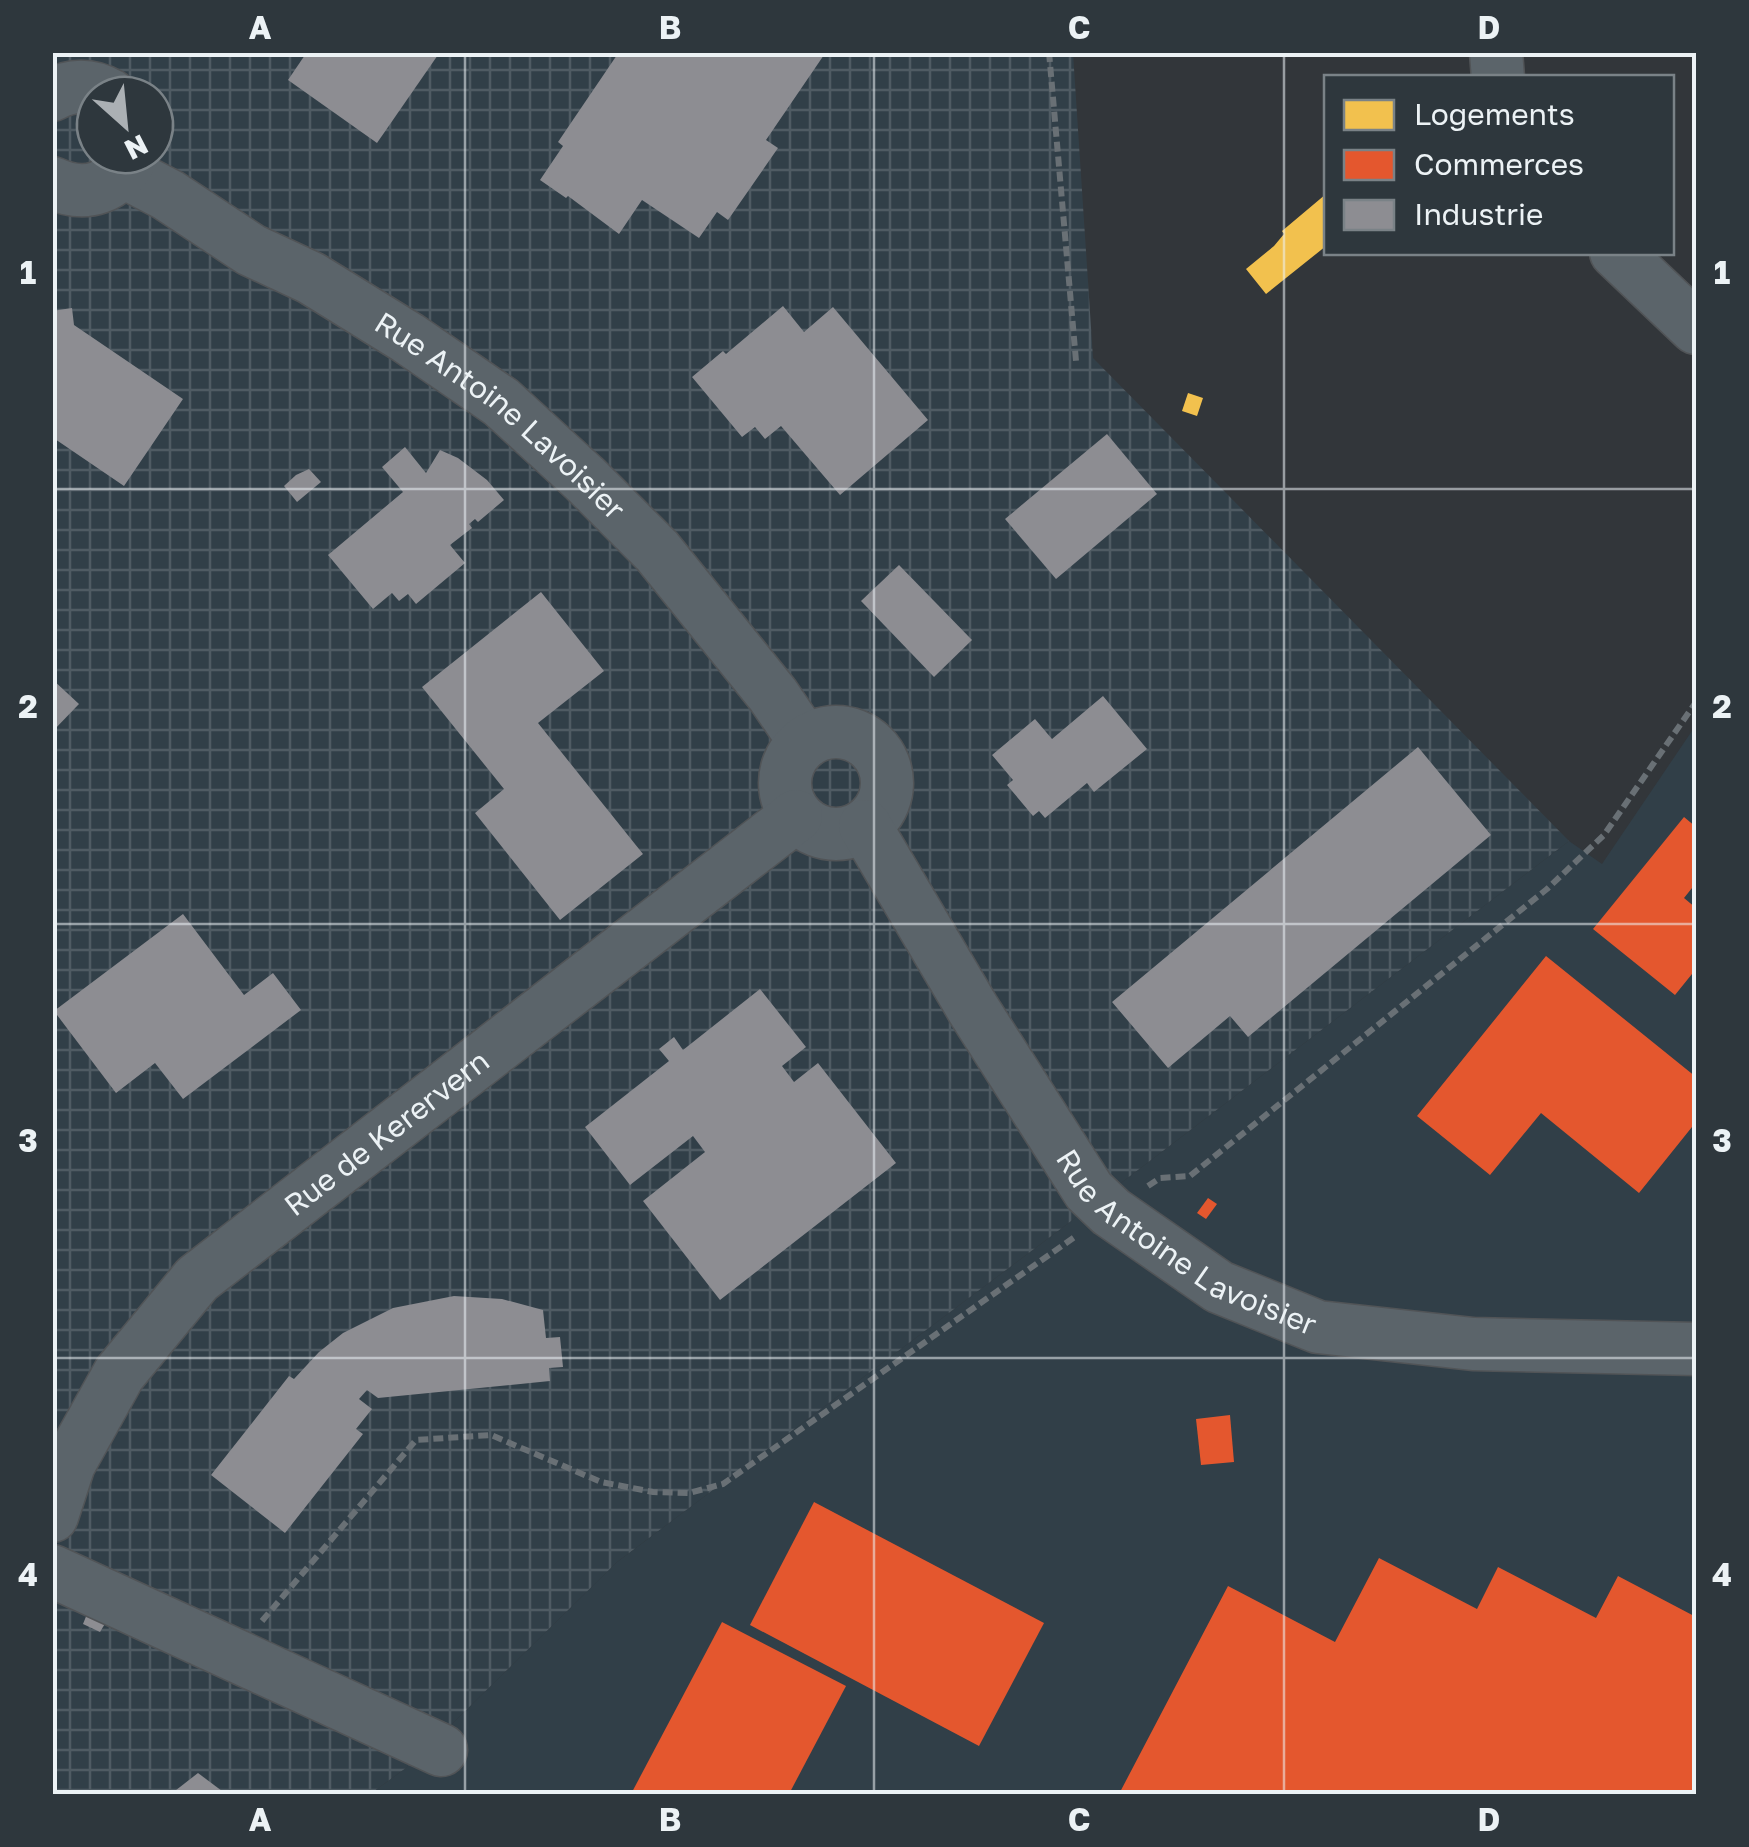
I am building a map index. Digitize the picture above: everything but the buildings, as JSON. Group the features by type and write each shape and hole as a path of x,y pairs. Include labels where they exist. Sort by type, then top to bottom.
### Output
{"street":[{"path":"52,183 70,191 94,190 111,183 118,175"},
{"name":"Rue Antoine Lavoisier","path":"143,175 250,250 327,288 501,402 585,478 657,552 806,742"},
{"path":"1619,255 1696,328"},
{"path":"820,734 853,734 879,753 888,784 877,815 865,826 836,835 821,833 796,816 784,786 786,769 806,742 820,734"},
{"name":"Rue de Kerervern","path":"52,1516 69,1464 119,1374 198,1279 796,816"},
{"name":"Rue Antoine Lavoisier","path":"865,826 984,1026 1089,1191 1111,1212 1218,1288 1318,1327 1473,1344 1696,1350"},
{"path":"52,1571 441,1750"}],"path":[{"path":"1050,52 1076,361"},
{"path":"235,1653 416,1440 491,1435 600,1482 652,1492 689,1493 723,1484 1160,1178 1190,1176 1548,889 1604,835 1696,702"}],"shaded area":[{"path":"52,53 1073,53 1093,358 1569,841 617,1562 410,1765 370,1794 53,1794"},
{"path":"1696,725 1696,1794 370,1794 410,1765 617,1562 1569,841 1602,864"}]}
